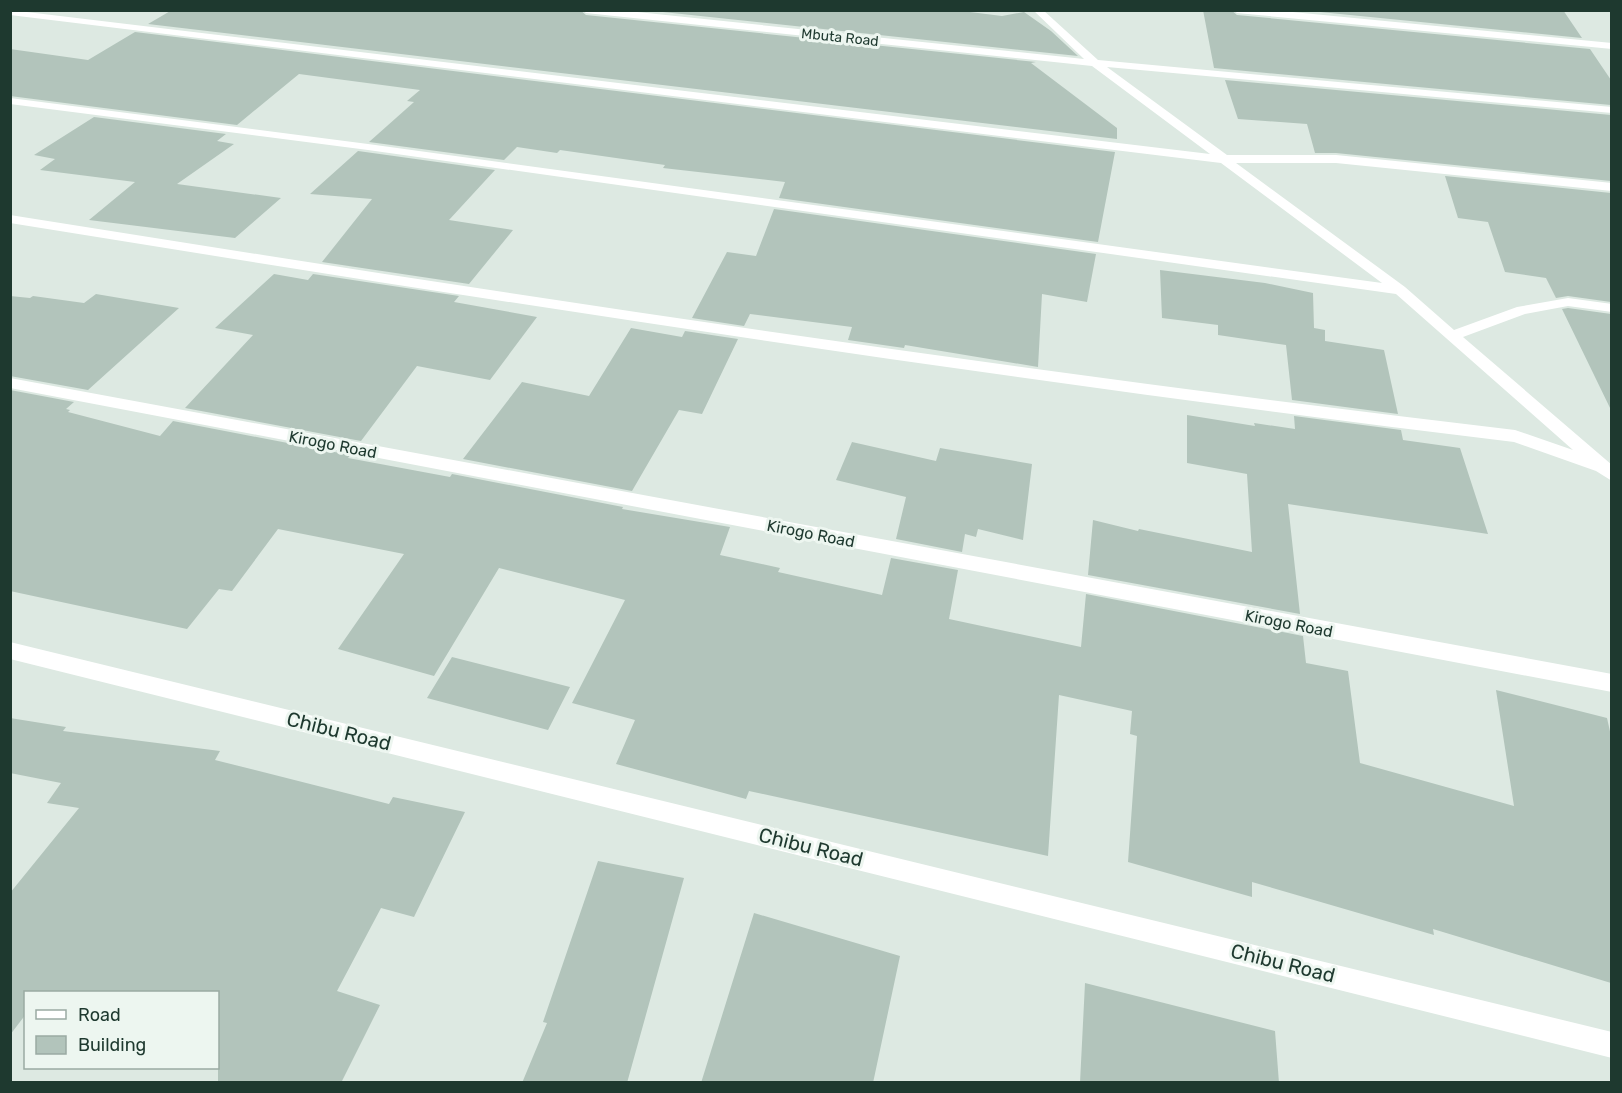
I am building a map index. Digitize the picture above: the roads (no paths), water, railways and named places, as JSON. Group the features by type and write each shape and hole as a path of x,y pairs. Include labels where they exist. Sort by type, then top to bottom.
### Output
{"street":[{"name":"Mbuta Road","path":"586,10 1095,63 1611,110"},
{"path":"1037,10 1095,63 1400,290 1606,470"},
{"path":"1238,10 1611,46"},
{"path":"10,12 1221,159 1336,159 1611,187"},
{"path":"10,101 368,147 1400,290"},
{"path":"10,219 494,297 923,359 1515,436 1606,470"},
{"path":"1451,336 1522,310 1568,302 1611,308"},
{"name":"Kirogo Road","path":"10,383 1611,683"},
{"name":"Chibu Road","path":"10,650 1611,1044"}]}
